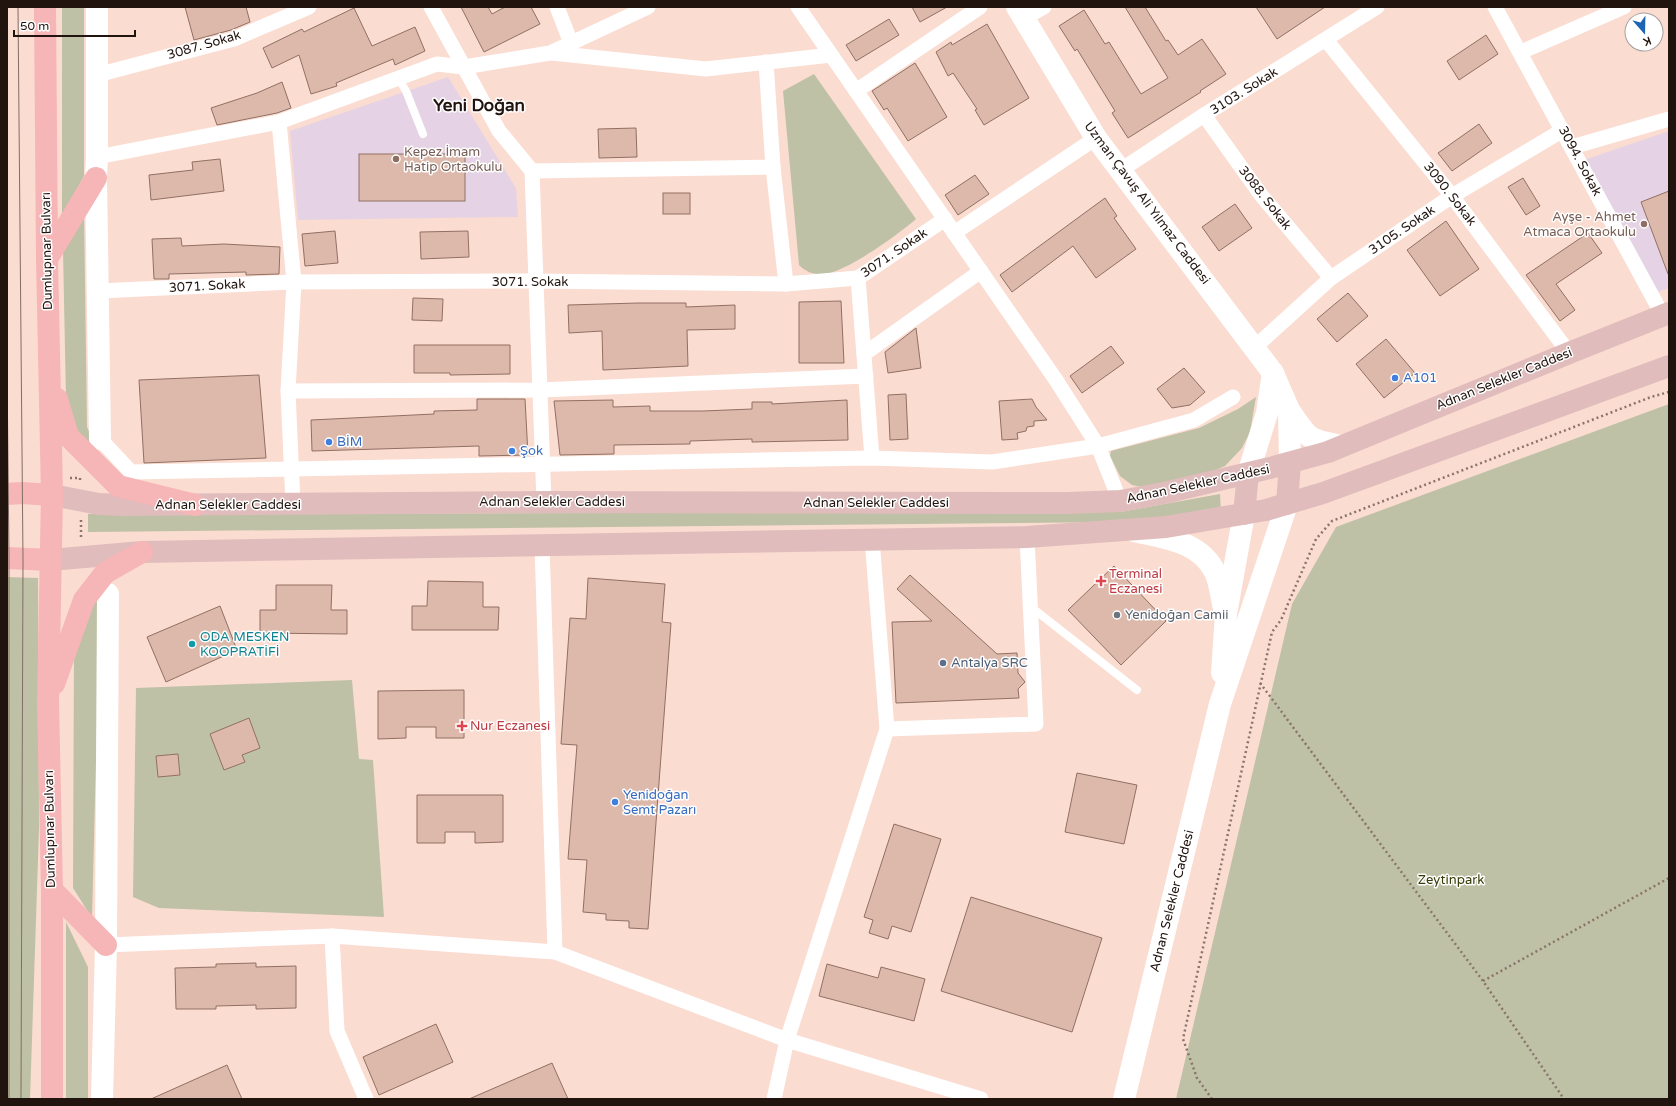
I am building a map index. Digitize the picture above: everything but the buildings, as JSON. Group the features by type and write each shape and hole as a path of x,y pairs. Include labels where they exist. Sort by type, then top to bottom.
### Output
{"highway":[{"name":"Dumlupınar Bulvarı","path":"45,7 47,258 52,495 48,702 52,890 52,1099"},
{"path":"47,258 97,167"},
{"path":"49,375 68,436 118,486 195,505"},
{"path":"7,494 22,493 52,495"},
{"path":"48,702 84,600 105,573 142,552"},
{"path":"7,558 50,560"},
{"path":"52,890 106,945"}],"main road":[{"name":"Adnan Selekler Caddesi","path":"52,495 99,504 195,505 544,502 1068,503 1120,501 1164,493 1248,474 1328,452 1569,353 1666,315"},
{"name":"Adnan Selekler Caddesi","path":"50,560 142,552 1027,537 1131,531 1166,527 1266,510 1323,493 1669,366"},
{"path":"1287,504 1290,463"},
{"path":"1244,514 1248,474"}],"street":[{"path":"97,7 100,439 131,472 542,463 872,458 992,462 1098,446 1194,420 1233,397"},
{"name":"3087. Sokak","path":"97,75 234,39 309,7"},
{"path":"431,7 499,131 532,171 544,502"},
{"path":"557,7 571,43"},
{"path":"550,53 648,7"},
{"path":"798,7 1056,380 1098,446 1120,501"},
{"path":"856,91 980,7"},
{"path":"1020,12 1044,7"},
{"name":"3094. Sokak","path":"1495,7 1666,315"},
{"path":"1521,52 1624,7"},
{"name":"3103. Sokak","path":"1121,170 1204,115 1326,40 1370,9"},
{"name":"Uzman Çavuş Ali Yılmaz Caddesi","path":"1020,12 1096,138 1273,373 1289,410"},
{"name":"3090. Sokak","path":"1326,40 1452,196 1569,353"},
{"path":"97,167 279,122 437,64 464,66 550,53 706,69 831,55"},
{"path":"766,62 772,167 786,284"},
{"name":"3088. Sokak","path":"1204,115 1261,195 1331,278"},
{"path":"1572,147 1668,121"},
{"path":"279,122 294,282 288,391 293,504"},
{"name":"3105. Sokak","path":"1254,348 1331,278 1452,196 1563,130"},
{"path":"954,233 1096,138"},
{"path":"532,171 772,167"},
{"name":"3071. Sokak","path":"98,291 294,282 536,281 786,284 858,278 945,219"},
{"path":"864,354 981,271"},
{"path":"858,278 872,458"},
{"path":"1248,474 1267,413 1273,373"},
{"path":"288,391 540,390 866,376"},
{"path":"1289,410 1306,436 1318,442 1342,446"},
{"path":"1289,410 1290,463"},
{"name":"Adnan Selekler Caddesi","path":"1124,1099 1220,704 1287,504"},
{"name":"Adnan Selekler Caddesi","path":"1220,704 1226,614 1244,514"},
{"name":"Adnan Selekler Caddesi","path":"1131,531 1179,542 1194,548 1207,560 1215,572 1226,614"},
{"path":"887,729 1036,724 1027,537"},
{"path":"774,1099 787,1040 887,729 872,539"},
{"path":"542,545 555,952"},
{"path":"102,1099 106,945 108,594"},
{"path":"332,936 337,1031 366,1099"},
{"path":"106,945 332,936 555,952 787,1040 981,1099"}],"lane":[{"path":"398,78 406,91 423,134"},
{"path":"1031,607 1136,690"}],"path":[{"path":"1212,1099 1198,1078 1183,1040 1272,632 1281,620 1316,539 1332,520 1651,397 1669,392"},
{"path":"1260,683 1483,981 1564,1099"},
{"path":"1483,981 1669,878"}],"shaded area":[{"name":"Kepez İmam Hatip Ortaokulu","path":"448,77 516,188 518,217 298,220 290,131"},
{"name":"Ayşe - Ahmet Atmaca Ortaokulu","path":"1669,131 1669,288 1655,293 1584,160"}],"green space":[{"path":"62,7 84,7 84,176 62,215"},
{"path":"814,74 916,219 872,252 845,267 824,274 817,274 804,270 799,265 783,91"},
{"path":"84,211 87,427 97,448 75,434 66,399 63,250"},
{"path":"1256,397 1250,432 1242,448 1225,466 1194,479 1146,488 1132,485 1120,476 1110,456 1111,451 1199,428 1238,409"},
{"name":"Zeytinpark","path":"1669,404 1669,1099 1176,1099 1292,604 1336,527"},
{"path":"1220,494 1221,513 1118,522 88,532 88,514 1120,512"},
{"path":"7,577 38,578 39,829 30,1099 7,1099"},
{"path":"93,598 100,604 92,918 73,888 74,645"},
{"path":"352,680 359,759 373,760 384,917 159,908 133,897 136,688"},
{"path":"66,922 88,967 88,1099 66,1099"}],"tram line":[{"path":"18,7 23,560 21,1099"},
{"path":"7,368 9,558 9,1099"}],"place":[{"name":"Kepez İmam Hatip Ortaokulu","path":"396,159"},
{"name":"Ayşe - Ahmet Atmaca Ortaokulu","path":"1644,224"},
{"name":"A101","path":"1395,378"},
{"name":"BİM","path":"329,442"},
{"name":"Şok","path":"512,451"},
{"name":"Terminal Eczanesi","path":"1101,581"},
{"name":"Yenidoğan Camii","path":"1117,615"},
{"name":"ODA MESKEN KOOPRATİFİ","path":"192,644"},
{"name":"Antalya SRC","path":"943,663"},
{"name":"Nur Eczanesi","path":"462,726"},
{"name":"Yenidoğan Semt Pazarı","path":"615,802"}],"district":[{"name":"Yeni Doğan","path":"479,105"}]}
